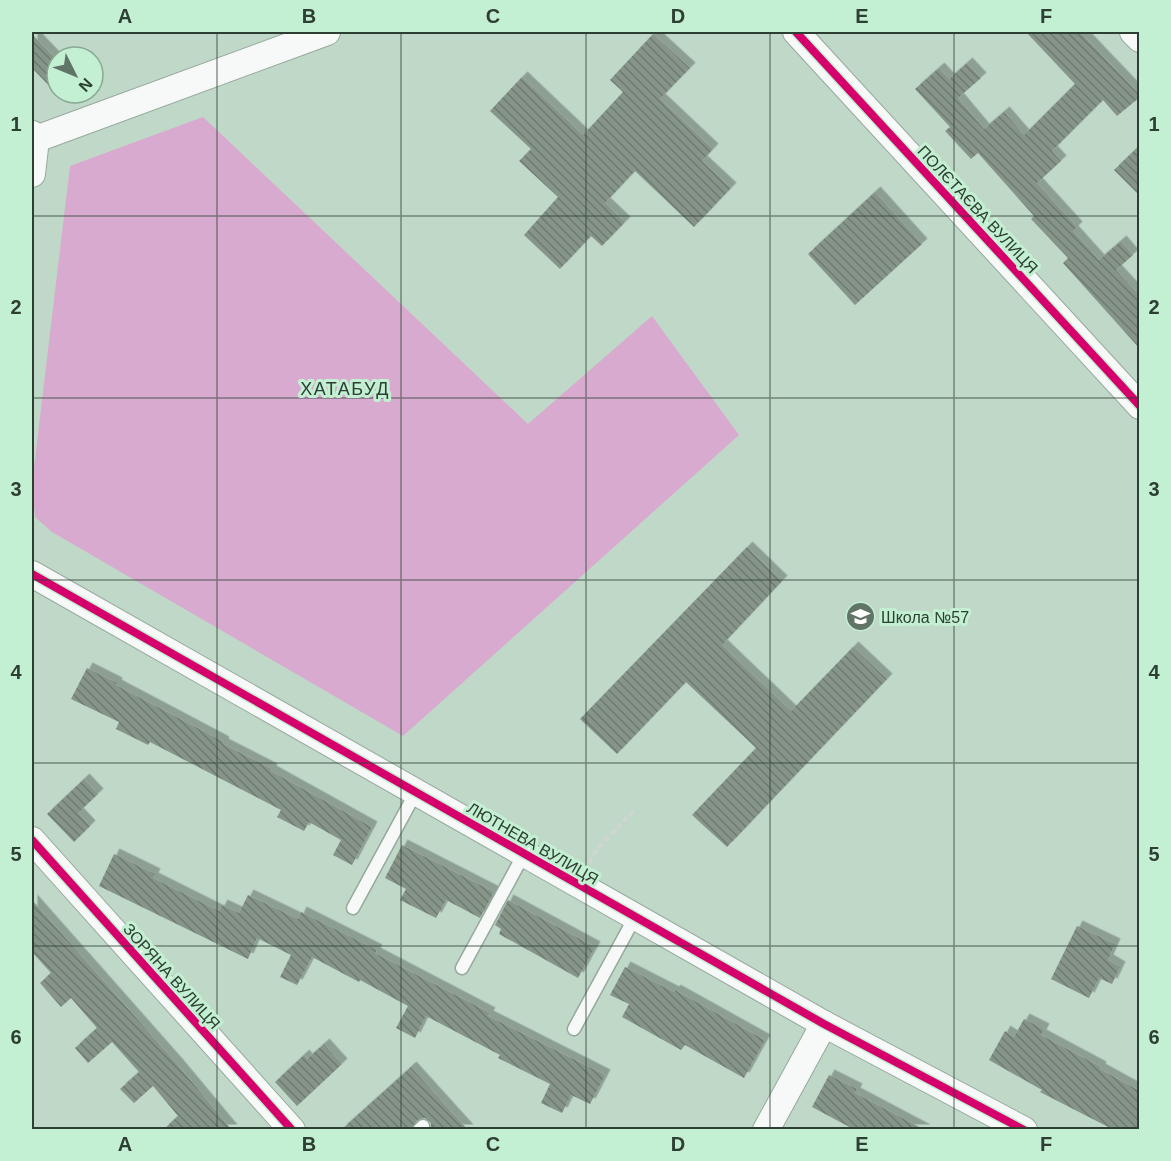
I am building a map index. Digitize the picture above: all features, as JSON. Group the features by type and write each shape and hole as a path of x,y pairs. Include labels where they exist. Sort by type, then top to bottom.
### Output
{"street":[{"path":"32,174 34,136 276,40 327,32"},
{"name":"ПОЛЄТАЄВА ВУЛИЦЯ","path":"796,32 1140,406"},
{"path":"1133,32 1140,39"},
{"name":"ЛЮТНЕВА ВУЛИЦЯ","path":"32,574 824,1024 1024,1130"},
{"name":"ЗОРЯНА ВУЛИЦЯ","path":"32,840 292,1130"},
{"path":"766,1130 824,1024"}],"lane":[{"path":"353,908 416,792"},
{"path":"462,968 524,854"},
{"path":"574,1029 635,916"}],"path":[{"path":"577,883 598,848 633,811"}],"shaded area":[{"path":"203,117 528,424 652,316 739,435 403,736 52,532 35,517 32,484 70,166"}],"building":[{"path":"1026,32 1080,32 1140,95 1117,116 1103,100 1052,151 1061,161 1037,183 1077,227 1073,231 1099,260 1121,241 1133,255 1116,270 1140,296 1140,349 1063,263 1068,258 1031,219 1034,216 978,153 971,159 945,131 950,127 915,89 939,68 949,79 967,63 981,78 958,98 984,129 1004,112 1024,135 1075,84"},
{"path":"32,34 45,48 45,82 32,68"},
{"path":"653,34 690,68 660,99 713,149 702,161 731,188 694,227 635,171 605,203 625,222 602,246 591,236 560,269 524,235 558,197 519,161 531,149 490,111 522,77 583,135 623,92 610,80"},
{"path":"1140,145 1140,196 1114,170"},
{"path":"875,192 922,244 855,305 808,254"},
{"path":"747,547 782,581 722,645 791,711 853,647 887,679 727,847 692,815 756,748 686,682 617,754 580,719"},
{"path":"87,668 224,742 223,744 272,769 271,771 372,827 352,865 333,855 341,840 309,822 304,831 277,817 281,810 150,742 148,745 116,729 119,722 71,699"},
{"path":"84,779 98,794 78,813 90,826 74,842 47,814"},
{"path":"402,845 494,892 480,918 446,900 436,918 400,900 406,889 385,878"},
{"path":"114,854 155,874 153,878 219,911 222,905 239,913 248,895 298,919 301,912 377,950 375,953 490,1013 488,1016 605,1075 590,1104 571,1095 562,1113 541,1103 550,1084 498,1058 500,1055 426,1016 415,1038 396,1028 408,1006 360,980 359,982 312,957 297,985 280,977 291,955 257,938 248,959 99,886"},
{"path":"32,900 177,1064 232,1130 163,1130 178,1116 153,1086 134,1103 120,1089 139,1072 112,1042 88,1063 75,1048 97,1028 71,998 61,1007 40,983 51,973 32,952"},
{"path":"508,900 595,947 578,978 499,934 501,929 495,925"},
{"path":"1077,926 1115,944 1108,960 1120,967 1112,984 1099,978 1089,998 1051,979"},
{"path":"625,967 674,992 675,990 765,1040 744,1078 685,1045 681,1050 622,1017 629,1004 610,995"},
{"path":"1024,1019 1044,1029 1041,1035 1140,1091 1140,1130 1114,1130 1040,1092 1042,1090 989,1060 1005,1031 1014,1037"},
{"path":"324,1044 342,1064 297,1106 275,1082 304,1055 307,1059"},
{"path":"411,1067 468,1130 430,1130 431,1123 425,1118 417,1120 411,1130 341,1130"},
{"path":"829,1075 857,1089 855,1093 925,1130 855,1130 812,1107"}],"cycle path":[{"path":"796,32 1140,406"},
{"path":"32,574 824,1024 1024,1130"},
{"path":"32,840 292,1130"}],"place":[{"name":"Школа №57","path":"860,617"}],"district":[{"name":"ХАТАБУД","path":"345,389"}]}
